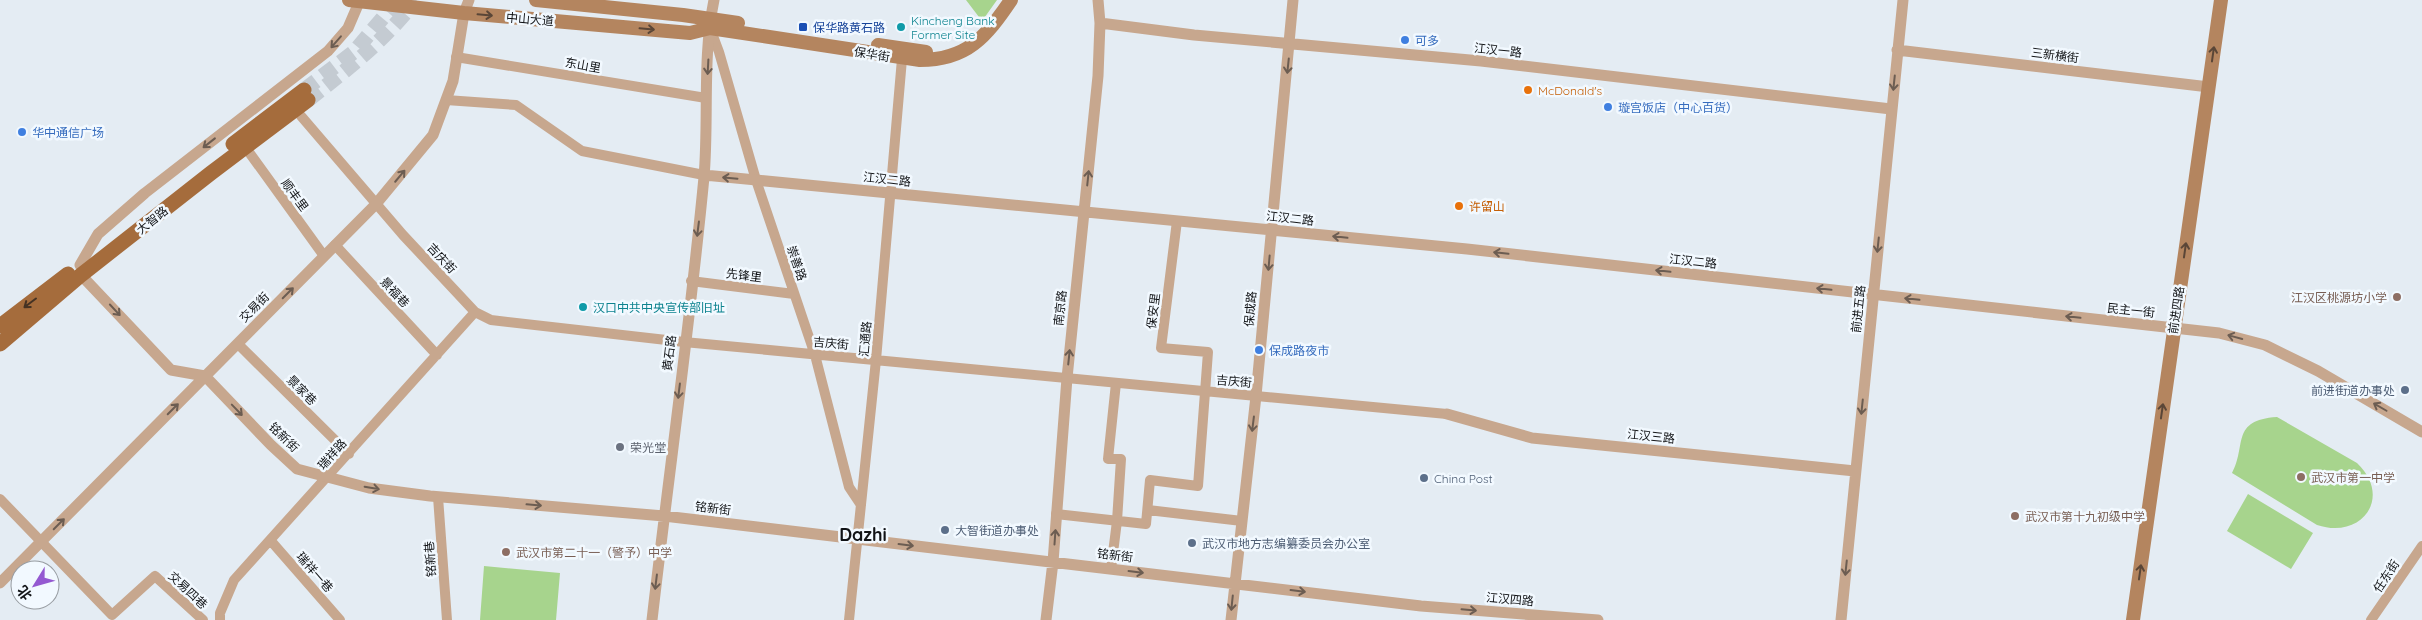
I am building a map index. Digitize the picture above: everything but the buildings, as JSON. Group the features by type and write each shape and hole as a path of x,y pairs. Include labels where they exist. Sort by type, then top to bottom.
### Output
{"main road":[{"name":"中山大道","path":"356,0 466,7 690,33 711,24"},
{"name":"中山大道","path":"536,0 624,5 711,24"},
{"name":"保华街","path":"711,24 927,52 966,42 985,26 1002,0"},
{"name":"保华街","path":"711,24 902,58 933,60 947,58 970,48 990,31 1011,0"},
{"name":"前进四路","path":"2133,620 2220,0"},
{"name":"大智路","path":"0,326 81,270 246,148 306,95 178,186 81,270 0,344"}],"street":[{"name":"大智路","path":"81,270 98,234 145,192 328,51 348,28 356,0"},
{"name":"黄石路","path":"652,620 704,175 706,98 714,0"},
{"name":"南京路","path":"1046,620 1053,562 1067,378 1098,76 1100,23 1098,0"},
{"name":"保成路","path":"1231,620 1256,396 1293,0"},
{"name":"前进五路","path":"1840,620 1903,0"},
{"name":"交易街","path":"0,583 376,204 433,135 452,81 466,7"},
{"name":"江汉一路","path":"1100,23 1481,62 1891,109"},
{"name":"崇善路","path":"711,24 756,180 815,355 849,487 861,505"},
{"name":"三新横街","path":"1897,50 2209,87"},
{"name":"东山里","path":"456,57 706,98"},
{"name":"汇通路","path":"849,620 876,360 902,58"},
{"path":"446,100 516,105 582,151 704,175"},
{"name":"吉庆街","path":"301,116 376,204 475,312 491,320 815,355 1447,414"},
{"name":"顺丰里","path":"246,148 324,256"},
{"name":"江汉二路","path":"704,175 1467,249 1873,295"},
{"name":"保安里","path":"1177,221 1160,348 1208,352 1207,391"},
{"name":"景福巷","path":"335,245 437,355"},
{"path":"81,270 170,370 205,376"},
{"name":"先锋里","path":"692,281 794,294"},
{"name":"民主一街","path":"1873,295 2219,332 2265,345 2318,371 2422,432"},
{"name":"瑞祥路","path":"220,620 220,613 234,580 475,312"},
{"name":"景家巷","path":"238,344 349,454"},
{"name":"铭新街","path":"205,376 271,445 297,469 369,488 438,497 664,516 1421,606"},
{"path":"1111,569 1117,521 1121,459 1108,459 1116,383"},
{"path":"1056,514 1146,524 1150,480 1198,486 1207,391"},
{"name":"江汉三路","path":"1447,414 1532,438 1855,472"},
{"name":"铭新巷","path":"438,497 447,620"},
{"path":"0,499 42,541"},
{"path":"1148,510 1242,521"},
{"name":"交易四巷","path":"42,541 112,615 155,576 203,620"},
{"name":"瑞祥一巷","path":"271,541 340,620"},
{"name":"任东街","path":"2371,620 2422,546"},
{"name":"江汉四路","path":"1421,606 1598,620"}],"green space":[{"path":"966,0 997,0 982,21"},
{"path":"2277,417 2357,463 2367,476 2372,489 2372,502 2367,512 2359,521 2347,526 2333,528 2317,525 2232,473 2242,436 2246,429 2252,423 2262,419"},
{"path":"2248,494 2313,533 2291,569 2227,531"},
{"path":"484,566 560,573 556,620 480,620"}],"tunnel":[{"path":"304,90 354,52 398,0"},
{"path":"308,100 352,65 391,29 416,0"}],"place":[{"name":"保华路黄石路","path":"803,27"},
{"name":"Kincheng Bank Former Site","path":"901,27"},
{"name":"可多","path":"1405,40"},
{"name":"McDonald's","path":"1528,90"},
{"name":"璇宫饭店（中心百货）","path":"1608,107"},
{"name":"华中通信广场","path":"22,132"},
{"name":"许留山","path":"1459,206"},
{"name":"江汉区桃源坊小学","path":"2397,297"},
{"name":"汉口中共中央宣传部旧址","path":"583,307"},
{"name":"保成路夜市","path":"1259,350"},
{"name":"前进街道办事处","path":"2405,390"},
{"name":"荣光堂","path":"620,447"},
{"name":"武汉市第一中学","path":"2301,477"},
{"name":"China Post","path":"1424,478"},
{"name":"武汉市第十九初级中学","path":"2015,516"},
{"name":"大智街道办事处","path":"945,530"},
{"name":"武汉市地方志编纂委员会办公室","path":"1192,543"},
{"name":"武汉市第二十一（警予）中学","path":"506,552"}],"district":[{"name":"Dazhi","path":"863,534"}]}
